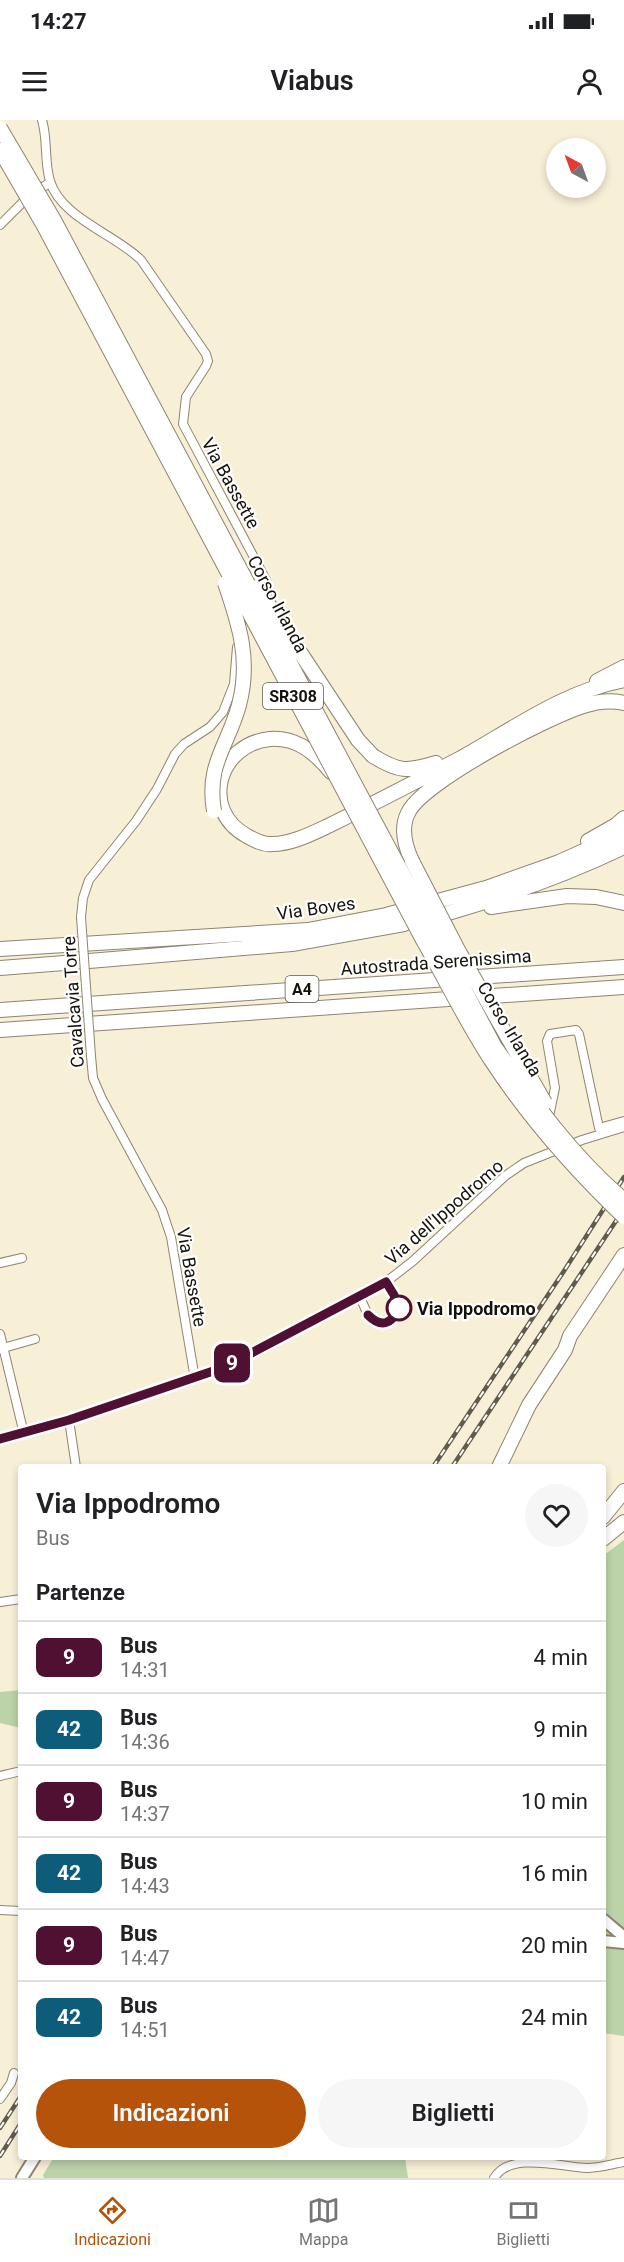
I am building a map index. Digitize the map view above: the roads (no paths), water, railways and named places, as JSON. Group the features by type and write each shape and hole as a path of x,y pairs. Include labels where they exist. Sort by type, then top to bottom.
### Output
{"highway":[{"name":"Corso Irlanda","path":"0,128 54,220 495,1047 540,1110 575,1153 624,1200"},
{"name":"Corso Irlanda","path":"0,150 44,226 423,940 490,1058 550,1141 624,1217"},
{"path":"209,513 358,740 373,756 391,767 406,770 420,768 441,762 496,737"},
{"path":"210,541 241,629 244,656 239,704 212,779 224,828 238,840 255,848 271,851 293,847 333,830 457,765 489,752"},
{"path":"340,783 322,761 306,748 289,740 255,741 239,750 229,761 218,793 218,809 241,833 255,841 271,845 287,842 328,826 462,757 624,667"},
{"path":"574,696 605,683 624,680"},
{"path":"575,1153 565,1132 502,1031 412,861 403,830 408,813 417,798 437,783 592,695 624,685"},
{"path":"563,713 600,702 624,703"},
{"path":"470,893 596,838 624,818"},
{"name":"Via Boves","path":"0,949 308,930 386,915 470,893 559,862 624,833"},
{"path":"624,847 522,890 445,914 567,896 596,897 624,903"},
{"name":"Via Boves","path":"0,968 292,944 404,924"},
{"name":"Autostrada Serenissima","path":"0,1010 624,967"},
{"name":"A4","path":"0,1030 624,987"},
{"path":"500,1464 529,1405 565,1350 570,1336 624,1255"},
{"path":"606,1512 624,1491"},
{"path":"606,1537 624,1522"}],"street":[{"name":"Via Bassette","path":"42,120 50,182 69,208 90,225 131,250 141,260 206,354 208,361 206,366 191,388 184,404 185,430 266,580 264,600 239,634 234,684 223,711 210,726 184,744 175,754 157,789 136,821"},
{"path":"0,225 22,203 50,182"},
{"name":"Cavalcavia Torre","path":"136,821 89,880 83,898 81,916 93,1078 102,1099 149,1184"},
{"path":"560,1148 549,1131 548,1117 555,1088 547,1041 549,1034 576,1030 579,1034 599,1128 624,1121"},
{"name":"Via dell'Ippodromo","path":"0,1439 24,1434 195,1379 255,1353 386,1282 413,1261 505,1176 524,1163 560,1148 624,1127"},
{"name":"Via Bassette","path":"149,1184 162,1209 171,1237 195,1379"},
{"path":"0,1263 22,1258"},
{"name":"Via dell'Ippodromo","path":"360,1297 368,1315 376,1323 389,1321 396,1315 399,1308 386,1282"},
{"path":"0,1334 24,1434"},
{"path":"2,1348 35,1339"},
{"path":"69,1420 76,1464"},
{"path":"0,1602 18,1599"},
{"path":"0,1776 18,1772"},
{"path":"0,1910 18,1911"},
{"path":"606,1924 624,1937"},
{"path":"606,1941 624,1943"},
{"path":"0,2099 11,2083 14,2073"},
{"path":"22,2178 34,2160"},
{"path":"33,2178 35,2160"},
{"path":"494,2178 496,2174 508,2167 522,2162 589,2168 624,2162"}],"railway":[{"path":"435,1464 624,1177"},
{"path":"454,1464 624,1209"},
{"path":"0,2128 18,2101"},
{"path":"0,2156 18,2128"}],"place":[{"name":"Via Ippodromo","path":"399,1308"}]}
